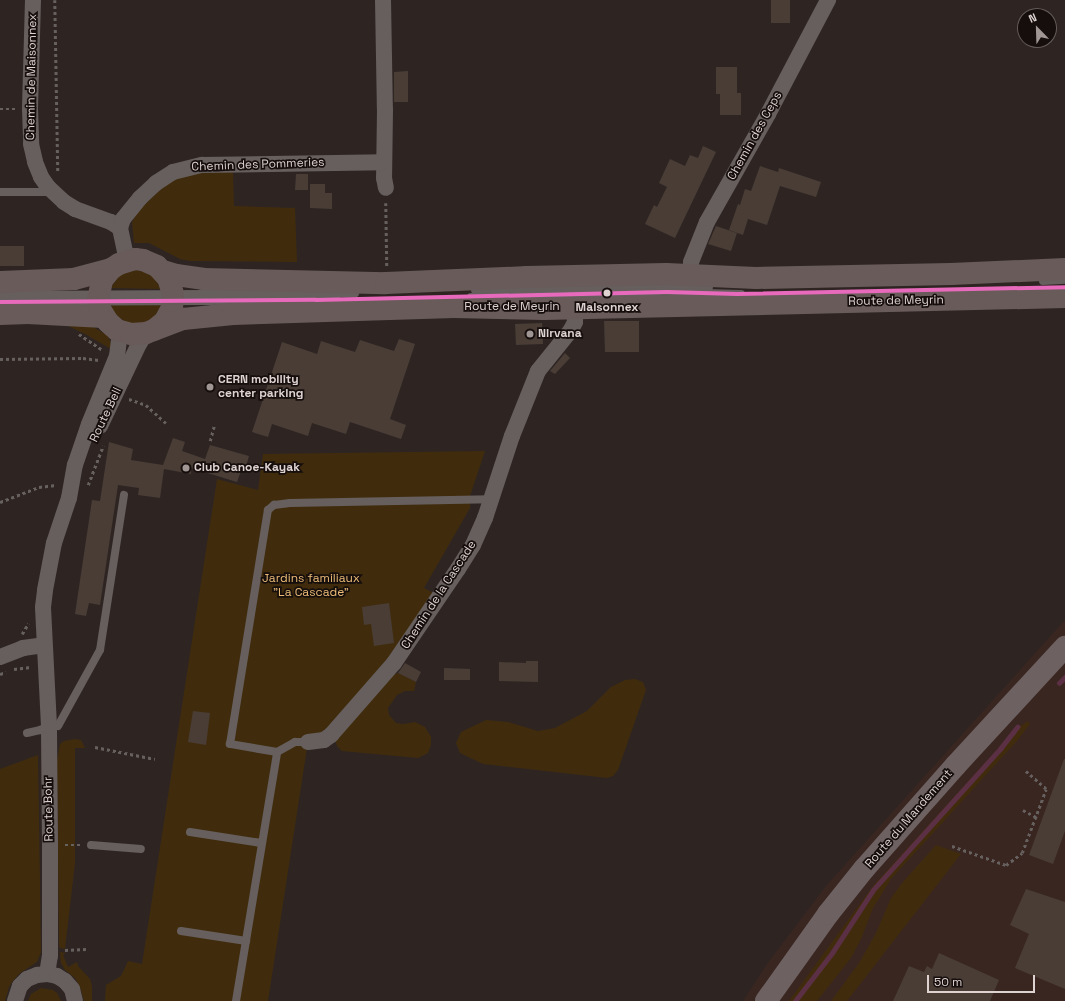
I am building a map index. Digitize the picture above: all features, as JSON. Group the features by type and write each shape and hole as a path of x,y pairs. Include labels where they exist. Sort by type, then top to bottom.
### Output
{"main road":[{"path":"0,282 74,279 119,265 143,260 150,262 163,271 176,275 203,279 336,283 386,283 526,277 690,274 756,278 951,274 1065,268"},
{"path":"104,310 102,280 119,265"},
{"path":"150,332 165,321 170,312 173,297 172,286 163,271"},
{"name":"Route de Meyrin","path":"0,314 104,310 131,334 150,332 183,319 233,314 454,307 544,309 576,307 1065,297"},
{"name":"Route du Mandement","path":"766,1001 810,937 864,869 1065,648"}],"street":[{"name":"Chemin de Maisonnex","path":"33,0 33,36 30,52 31,144 35,162 50,190 75,209 111,222 120,228"},
{"path":"384,0 384,162 386,188"},
{"name":"Chemin des Ceps","path":"690,274 691,262 707,222 768,114 828,0"},
{"name":"Chemin des Pommeries","path":"120,228 129,211 156,183 173,172 190,166 384,162"},
{"path":"119,265 120,228"},
{"name":"Chemin de la Cascade","path":"308,742 324,740 331,735 394,663 473,545 485,518 512,436 538,371 571,330 575,322 576,307"},
{"name":"Route Bell","path":"44,645 43,607 47,574 54,543 69,498 76,465 85,437 117,356 119,339 104,310"},
{"name":"Route Bell","path":"69,498 84,469 109,405 131,363 139,344 150,332"},
{"path":"6,661 23,648 44,645"},
{"name":"Route Bohr","path":"44,645 46,680 53,726 50,956 47,974"},
{"path":"15,1001 20,986 27,979 37,975 47,974 57,976 65,981 72,989 75,1001"}],"lane":[{"path":"0,192 50,190"},
{"path":"1065,280 1034,284 1065,287"},
{"path":"459,297 956,283"},
{"path":"464,290 667,286 750,289"},
{"path":"0,295 104,310"},
{"path":"0,302 104,310 173,297 362,296"},
{"path":"27,732 53,726 98,656 124,495"},
{"path":"308,742 295,742 277,752 230,744 268,510 274,504 290,503 490,499"},
{"path":"236,1001 277,752"},
{"path":"190,832 262,844"},
{"path":"91,845 141,849"},
{"path":"181,931 246,941"}],"path":[{"path":"50,190 58,176 55,0"},
{"path":"386,188 387,269"},
{"path":"0,359 82,358 104,360"},
{"path":"124,398 146,405 166,423"},
{"path":"210,440 214,426"},
{"path":"85,492 103,446"},
{"path":"0,502 39,487 60,485"},
{"path":"6,661 14,669 34,666 46,680"},
{"path":"95,747 155,759"},
{"path":"952,846 1006,865 1022,853 1046,789 1025,771"},
{"path":"1023,810 1036,817"},
{"path":"63,845 91,845"},
{"path":"59,950 86,948"}],"shaded area":[{"path":"1065,620 1065,1001 743,1001 767,964 826,886"}],"green space":[{"path":"233,171 234,206 295,208 297,262 190,261 180,259 149,243 134,243 132,222 137,212 165,185 178,177 189,174"},
{"path":"137,270 153,275 161,289 110,288 121,274"},
{"path":"162,304 155,316 147,322 138,324 129,323 121,319 114,313 110,305"},
{"path":"86,323 107,335 112,344 111,349 64,324"},
{"name":"Jardins familiaux \"La Cascade\"","path":"485,451 470,496 470,508 424,588 436,594 402,646 325,735 307,748 268,1001 105,1001 106,985 121,976 128,961 142,964 217,479 258,490 263,454"},
{"path":"398,673 416,682 414,691 405,691 397,695 388,708 389,715 396,723 403,724 415,722 425,727 431,737 431,745 428,753 418,758 342,751 337,746 335,740 393,675"},
{"path":"635,679 643,682 646,690 618,770 613,776 607,778 483,764 460,753 456,743 461,732 486,720 508,722 538,731 555,728 587,711 611,687 625,680"},
{"path":"1028,721 1030,724 1016,742 891,879 873,908 861,939 851,958 817,1001 789,1001 873,886 1015,730"},
{"path":"75,739 81,740 85,748 75,748 75,863 65,949 60,948 59,945 57,761 60,744 64,741"},
{"path":"38,755 41,952 37,962 20,973 12,982 5,1001 0,1001 0,769"},
{"path":"936,845 961,854 847,1001 831,1001 859,963 876,933 891,898 902,883"},
{"path":"60,952 66,953 63,955 68,967 77,962 78,966 90,979 92,986 92,1001 84,1001 80,987 75,978 65,970 61,963"},
{"path":"41,988 53,990 57,993 61,1001 28,1001 31,994"}],"building":[{"path":"771,0 790,0 790,23 771,23"},
{"path":"716,67 737,67 737,93 741,93 741,115 720,115 720,94 716,94"},
{"path":"408,71 408,102 394,102 394,72"},
{"path":"703,146 716,152 675,238 645,224 654,205 657,207 667,187 659,183 670,159 685,166 690,155 698,158"},
{"path":"760,166 778,172 779,168 821,182 816,197 780,186 767,225 748,219 743,235 729,230 745,189 751,191"},
{"path":"296,174 308,174 308,190 295,190"},
{"path":"310,184 325,184 325,193 332,193 332,209 310,208"},
{"path":"716,226 737,233 731,251 708,244"},
{"path":"0,246 24,246 24,266 0,266"},
{"path":"604,321 639,321 639,352 605,352"},
{"path":"542,323 543,344 516,345 515,324"},
{"path":"399,339 415,344 390,419 406,425 401,439 350,422 346,434 312,423 308,436 272,424 268,437 252,432 282,342 317,354 321,341 355,352 360,340 394,351"},
{"path":"565,353 570,358 555,374 550,371"},
{"path":"173,438 185,442 182,451 205,459 210,445 249,456 245,470 242,468 237,482 191,468 191,474 164,469 160,498 138,495 139,488 118,485 100,605 89,603 86,616 75,614 92,500 100,501 109,442 133,449 131,460 163,465"},
{"path":"389,603 394,643 374,646 371,624 364,625 362,607"},
{"path":"526,661 538,661 538,682 499,681 499,662 526,663"},
{"path":"405,663 421,672 416,682 398,673"},
{"path":"444,668 470,669 470,680 444,680"},
{"path":"193,711 210,713 206,745 188,742"},
{"path":"1064,759 1065,831 1053,864 1029,855"},
{"path":"1026,889 1065,902 1065,989 1015,968 1029,934 1010,925"},
{"path":"939,953 999,980 990,1001 893,1001 909,966 924,972 927,966 932,969"}],"waterway":[{"path":"1059,683 1065,677"},
{"path":"795,1001 832,953 873,890 1000,749 1017,727"}],"transit line":[{"path":"0,302 316,300 667,292 737,294 1065,287"}],"place":[{"name":"Maisonnex","path":"607,293"},
{"name":"Nirvana","path":"530,334"},
{"name":"CERN mobility center parking","path":"210,387"},
{"name":"Club Canoe-Kayak","path":"186,468"}]}
